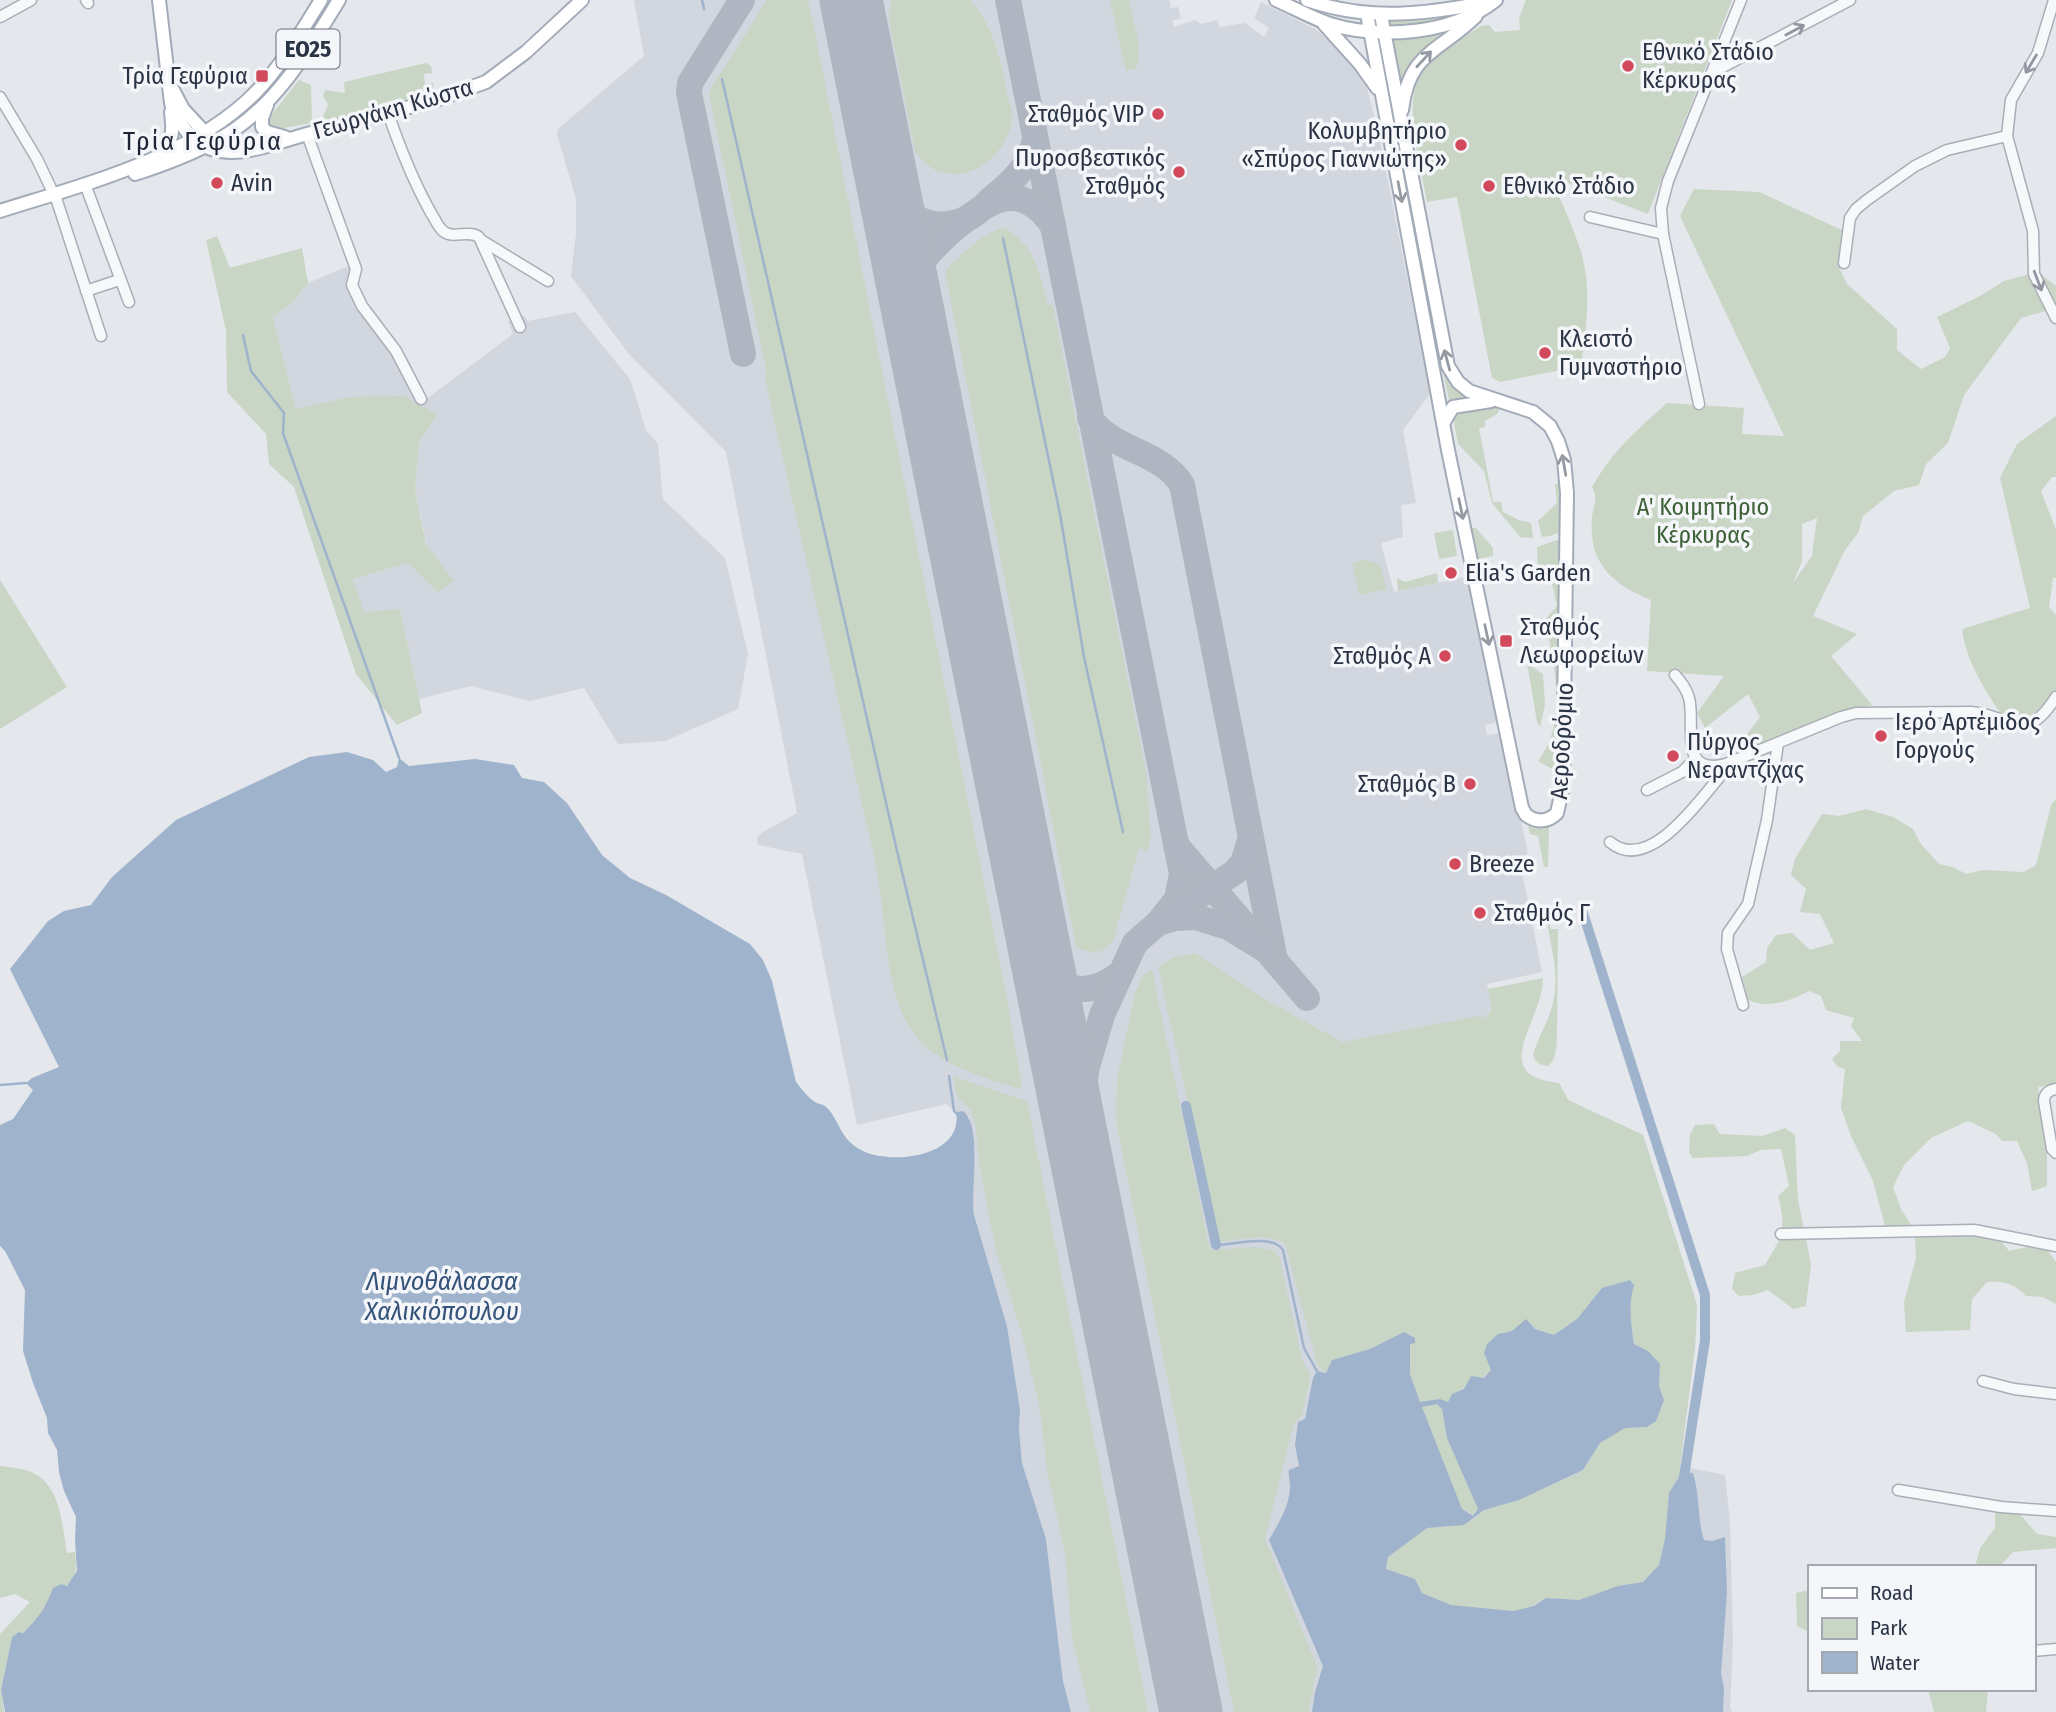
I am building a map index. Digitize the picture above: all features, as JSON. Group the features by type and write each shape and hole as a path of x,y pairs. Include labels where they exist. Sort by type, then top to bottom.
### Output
{"main road":[{"path":"155,158 166,148 172,134 170,83 159,0"},
{"name":"ΕΟ25","path":"86,184 136,173 202,134 247,101 267,80 321,0"},
{"name":"ΕΟ25","path":"216,140 244,122 273,95 303,56 339,0"},
{"name":"Γεωργάκη Κώστα","path":"202,134 223,150 247,150 463,92 486,82 526,52 582,0"},
{"path":"1276,0 1321,21 1370,32 1438,26 1481,11"},
{"path":"1307,0 1374,15 1437,11 1496,0"},
{"path":"1401,121 1406,87 1418,64 1433,48 1464,28 1496,0"},
{"name":"Αεροδρόμιο","path":"1374,15 1370,32 1383,101 1420,260 1451,374 1469,391 1533,412 1543,418 1558,440 1566,471 1563,786 1558,813 1548,820 1530,818 1522,807 1444,422 1420,260 1401,121 1384,32 1374,15"},
{"path":"1321,21 1371,78 1383,101"},
{"path":"170,83 183,109 202,134"},
{"path":"273,95 264,111 261,125 267,132 285,136"},
{"path":"171,103 174,114 202,134 216,140"},
{"name":"ΕΟ25","path":"0,211 86,184 155,158 202,134"},
{"name":"Γεωργάκη Κώστα","path":"216,140 238,142 303,135"},
{"path":"1444,422 1453,407 1497,400"}],"street":[{"path":"0,17 31,0"},
{"path":"1699,404 1663,234 1661,208 1665,191 1741,0"},
{"path":"1713,72 1850,0"},
{"path":"2054,0 2038,53 2011,100 2007,136 2033,232 2034,274 2056,318"},
{"path":"0,97 37,159 54,194 101,336"},
{"path":"388,113 408,168 441,229 449,234 474,233 548,281"},
{"path":"303,135 356,269 353,288 367,314 396,351 421,398"},
{"path":"1844,263 1850,218 1867,200 1915,166 1947,150 2007,136"},
{"path":"86,184 129,302"},
{"path":"1590,216 1663,234"},
{"path":"481,240 520,327"},
{"path":"86,291 119,280"},
{"path":"1675,675 1690,702 1691,740 1696,758 1710,767 1726,764 1856,713 1971,712 2026,726 2041,717 2056,697"},
{"path":"1743,1005 1726,940 1732,925 1748,904 1767,820 1778,743"},
{"path":"1647,790 1682,772 1696,758"},
{"path":"1610,842 1623,850 1641,850 1651,845 1677,826 1721,775 1726,764"},
{"path":"2056,1089 2049,1090 2044,1101 2052,1149 2056,1153"},
{"path":"1781,1234 1974,1230 2056,1246"},
{"path":"1983,1381 2001,1387 2056,1394"},
{"path":"1898,1490 2001,1507 2056,1511"},
{"path":"2035,1651 2056,1649"}],"shaded area":[{"path":"634,0 1169,0 1171,8 1178,7 1181,19 1172,20 1174,27 1195,20 1201,24 1217,20 1220,27 1245,23 1264,37 1269,28 1254,18 1261,2 1315,29 1340,49 1360,74 1367,88 1378,131 1430,393 1403,430 1416,503 1401,505 1403,537 1381,543 1394,592 1466,577 1497,722 1485,725 1487,735 1503,733 1528,854 1519,857 1542,972 1487,984 1492,1007 1487,1016 1515,1079 1559,1083 1568,1100 1643,1135 1697,1305 1695,1347 1680,1466 1725,1475 1730,1522 1732,1712 1071,1712 1063,1681 1046,1539 1022,1463 1020,1410 1007,1326 974,1215 971,1197 975,1151 969,1117 946,1104 857,1125 802,854 758,845 760,834 797,813 726,452 628,353 571,276 576,233 576,199 557,134 559,128 644,56"},
{"path":"351,265 353,271 350,280 396,354 415,392 428,398 513,334 508,321 524,316 528,321 575,312 630,379 646,430 658,444 663,499 725,558 748,654 738,709 665,741 618,744 584,688 530,701 471,686 419,699 400,609 364,613 352,579 408,563 437,592 415,490 419,443 349,397 296,410 273,317 292,303 308,283"}],"green space":[{"path":"767,0 807,0 810,8 1005,989 1021,1079 1021,1088 1018,1089 976,1075 938,1056 922,1043 910,1028 895,993 873,852 769,398 767,374 709,94"},
{"path":"892,0 970,0 991,33 999,55 1012,116 1004,142 988,161 978,168 956,174 940,172 915,152 888,15"},
{"path":"1110,0 1129,0 1139,55 1135,69 1126,71"},
{"name":"Εθνικό Στάδιο","path":"1526,0 1732,0 1648,214 1550,176 1574,233 1584,266 1587,309 1581,366 1500,382 1492,378 1457,197 1427,202 1414,131 1414,94 1418,78 1427,64 1481,26 1489,25 1495,32 1520,30 1519,18"},
{"path":"1471,11 1429,23 1392,27 1388,25 1388,20"},
{"path":"1450,30 1416,57 1401,89 1390,38"},
{"path":"1376,39 1380,39 1416,228 1412,229"},
{"path":"426,63 431,66 432,73 424,74 425,84 433,83 433,90 345,117 322,119 328,105 323,96 325,90 345,93 344,82"},
{"path":"299,80 311,85 312,123 283,128 270,127 268,119"},
{"name":"Α' Κοιμητήριο Κέρκυρας","path":"1694,189 1759,192 1842,230 1840,269 1847,284 1897,329 1897,350 1921,369 1945,357 1950,348 1937,317 2004,281 2038,272 2056,286 2056,308 2021,318 1964,395 1948,443 1926,464 1919,485 1894,491 1863,516 1858,533 1845,550 1813,616 1857,634 1831,656 1872,705 1839,713 1742,754 1742,741 1760,717 1748,694 1705,728 1697,713 1724,676 1647,671 1651,600 1625,587 1605,570 1594,548 1592,534 1595,499 1592,487 1617,452 1667,403 1744,408 1742,434 1784,436 1680,216","holes":["1817,518 1812,556 1793,583 1802,561 1802,524"]},
{"path":"1004,228 1015,235 1030,252 1048,305 1053,305 1146,772 1151,839 1148,851 1139,848 1113,941 1105,949 1096,952 1076,946 945,271 980,239"},
{"path":"217,236 230,268 302,248 308,283 292,303 273,317 296,409 349,397 404,396 437,415 419,443 415,490 426,544 454,581 437,592 408,563 353,579 364,612 400,609 422,713 397,725 356,674 294,487 269,464 266,434 227,392 226,331 206,240"},
{"path":"1431,300 1449,373 1480,398 1450,404 1427,301"},
{"path":"1495,403 1532,414 1550,429 1563,483 1562,531 1542,537 1538,521 1557,503 1555,484 1561,483 1552,440 1541,424 1500,407 1497,414 1485,421 1485,427 1479,428 1493,502 1501,502 1503,512 1531,523 1533,538 1520,537 1492,503 1484,471 1458,444 1453,417 1455,413"},
{"path":"2056,416 2056,477 2052,477 2041,491 2056,530 2056,578 2053,578 2049,607 2056,615 2056,697 2035,722 2007,723 1973,666 1962,629 2030,608 2000,478 2017,444"},
{"path":"1469,528 1476,528 1493,548 1493,556 1476,559"},
{"path":"1453,530 1457,556 1439,559 1434,533"},
{"path":"1557,540 1562,541 1559,773 1538,761 1548,745 1556,711 1555,674 1545,620 1557,606 1549,571 1538,573 1537,547"},
{"path":"1366,560 1380,565 1387,589 1359,595 1352,563"},
{"path":"1437,573 1438,583 1398,591 1397,578 1405,582"},
{"path":"0,580 67,687 0,729"},
{"path":"1527,663 1543,674 1545,704 1540,727 1537,722"},
{"path":"2056,799 2056,1084 2038,1087 2047,1151 2047,1186 2032,1191 2027,1163 2017,1141 2002,1141 1996,1134 1968,1121 1931,1138 1904,1165 1893,1187 1901,1209 1913,1228 1989,1236 2002,1242 2009,1251 2032,1246 2046,1248 2056,1262 2056,1304 2043,1297 2026,1296 2008,1284 1987,1282 1972,1299 1970,1330 1906,1332 1904,1302 1916,1258 1915,1235 1886,1230 1873,1181 1841,1108 1845,1069 1837,1066 1832,1059 1840,1051 1840,1041 1862,1041 1851,1026 1854,1018 1826,1010 1821,996 1809,991 1779,1003 1756,1003 1748,1000 1742,977 1766,962 1767,948 1776,935 1792,933 1810,950 1834,943 1820,914 1800,912 1806,889 1791,875 1795,859 1822,814 1839,816 1866,809 1893,817 1913,829 1920,843 1939,864 1966,874 1983,870 2024,872 2036,865 2051,805"},
{"path":"1558,819 1558,822 1549,827 1548,867 1544,867 1538,836 1530,834 1527,821"},
{"path":"1550,914 1550,929 1558,929 1557,1037 1555,1056 1548,1066 1538,1063 1533,1055 1551,1010 1555,992 1555,970 1546,915"},
{"path":"1195,953 1261,997 1342,1042 1479,1016 1483,1018 1491,1009 1488,989 1543,978 1541,994 1524,1043 1522,1058 1525,1069 1537,1078 1559,1083 1568,1100 1643,1135 1697,1305 1695,1347 1680,1466 1682,1472 1669,1493 1665,1539 1659,1565 1643,1582 1624,1585 1579,1600 1542,1600 1527,1609 1513,1611 1451,1605 1422,1593 1415,1579 1386,1569 1388,1557 1427,1528 1448,1527 1474,1519 1484,1510 1519,1500 1583,1471 1600,1443 1625,1428 1647,1427 1664,1400 1659,1386 1660,1365 1648,1351 1635,1344 1630,1321 1631,1295 1602,1288 1577,1319 1554,1335 1535,1329 1498,1334 1487,1360 1491,1370 1456,1392 1448,1402 1440,1399 1420,1402 1410,1374 1410,1343 1404,1332 1370,1349 1332,1360 1326,1373 1317,1364 1285,1243 1261,1237 1219,1242 1158,967 1172,958"},
{"path":"1152,970 1210,1250 1257,1247 1274,1250 1280,1260 1303,1363 1311,1374 1302,1416 1294,1423 1265,1539 1317,1666 1309,1712 1234,1712 1116,1121 1117,1079 1135,993 1143,975"},
{"path":"953,1076 1027,1101 1148,1712 1090,1712 1072,1637 1065,1553 1048,1475 1039,1404 1021,1331 995,1247 979,1163 976,1128 971,1110 958,1099"},
{"path":"1714,1124 1720,1134 1762,1136 1785,1128 1795,1135 1798,1200 1811,1264 1806,1306 1793,1309 1768,1290 1739,1296 1732,1289 1735,1273 1765,1265 1776,1246 1783,1225 1778,1196 1789,1186 1781,1149 1761,1150 1747,1156 1693,1158 1689,1152 1690,1135 1695,1125"},
{"path":"1437,1404 1442,1409 1447,1438 1478,1509 1473,1516 1462,1509 1422,1407"},
{"path":"0,1466 28,1471 47,1484 58,1505 67,1553 75,1552 76,1561 75,1574 70,1583 51,1594 46,1608 37,1620 12,1637 1,1690 4,1712 0,1712 0,1634 30,1602 15,1594 0,1598"},
{"path":"1995,1511 2018,1512 2037,1534 2056,1537 2056,1548 2013,1552 2001,1565 1976,1565 1980,1548 1995,1528"},
{"path":"1808,1590 1808,1632 1797,1626 1796,1593"},
{"path":"1929,1691 1988,1691 1986,1712 1934,1712"}],"water":[{"name":"Λιμνοθάλασσα Χαλικιόπουλου","path":"347,752 373,760 386,772 397,767 399,758 409,766 475,759 514,765 522,778 544,782 567,803 602,855 630,878 666,895 750,944 763,960 772,981 796,1082 812,1100 830,1111 844,1135 863,1151 876,1155 907,1157 938,1148 949,1139 955,1127 956,1112 963,1111 973,1130 974,1215 1007,1326 1020,1410 1022,1463 1046,1539 1063,1681 1071,1712 5,1712 1,1690 12,1637 28,1628 41,1612 53,1588 61,1584 67,1586 77,1571 76,1517 64,1491 57,1450 48,1433 47,1418 23,1351 25,1290 0,1246 0,1125 13,1119 33,1090 26,1083 59,1067 10,969 48,921 64,911 91,905 112,877 176,820 309,757"},
{"path":"1630,1280 1634,1285 1631,1322 1634,1344 1648,1351 1660,1364 1659,1386 1664,1400 1656,1421 1647,1427 1625,1428 1600,1443 1583,1470 1519,1500 1484,1510 1464,1525 1427,1528 1388,1557 1386,1569 1415,1579 1422,1593 1451,1605 1513,1611 1534,1606 1546,1598 1579,1600 1618,1586 1643,1582 1659,1565 1665,1539 1669,1493 1682,1472 1693,1473 1704,1540 1712,1541 1725,1537 1727,1592 1721,1673 1724,1688 1723,1712 1312,1712 1323,1666 1269,1540 1288,1501 1289,1470 1299,1466 1295,1445 1298,1422 1305,1419 1313,1378 1317,1371 1326,1373 1332,1360 1370,1349 1404,1332 1415,1338 1415,1343 1410,1344 1410,1374 1420,1402 1440,1399 1448,1402 1452,1394 1464,1389 1471,1376 1484,1378 1491,1370 1484,1353 1487,1344 1498,1334 1512,1331 1526,1319 1535,1329 1554,1335 1577,1319 1602,1288","holes":["1437,1404 1442,1409 1447,1438 1478,1509 1473,1516 1462,1509 1422,1407"]}],"waterway":[{"path":"702,0 704,9"},
{"path":"722,79 947,1060"},
{"path":"1003,238 1060,514 1084,657 1123,832"},
{"path":"243,335 251,371 284,413 283,433 399,758"},
{"path":"1583,913 1705,1295 1705,1340 1683,1483"},
{"path":"949,1076 954,1111 957,1114"},
{"path":"0,1085 26,1083"},
{"path":"1186,1106 1216,1245"},
{"path":"1216,1245 1261,1241 1270,1242 1283,1250 1304,1348 1318,1373"}],"taxiway":[{"path":"742,0 690,83 689,93 743,354"},
{"path":"852,0 853,13"},
{"path":"1008,0 1182,874 1177,899 1158,923"},
{"path":"887,180 900,204 920,220 932,224 958,222 972,216 1016,176 1030,156 1035,139"},
{"path":"911,301 914,277 929,253 964,221 989,204 1008,198 1023,200 1043,213 1053,226"},
{"path":"1090,418 1111,438 1162,465 1182,485 1275,960"},
{"path":"1166,918 1235,872 1243,863 1251,837"},
{"path":"1176,845 1307,998"},
{"path":"1087,1189 1081,1123 1086,1070 1102,1015 1135,943 1158,923 1175,918 1196,917 1228,927 1267,951"},
{"path":"1037,937 1047,969 1065,986 1092,988 1118,975"}],"runway":[{"path":"851,0 1191,1712"}],"place":[{"name":"Εθνικό Στάδιο Κέρκυρας","path":"1628,66"},
{"name":"Τρία Γεφύρια","path":"262,76"},
{"name":"Σταθμός VIP","path":"1158,114"},
{"name":"Κολυμβητήριο «Σπύρος Γιαννιώτης»","path":"1461,145"},
{"name":"Πυροσβεστικός Σταθμός","path":"1179,172"},
{"name":"Avin","path":"217,183"},
{"name":"Εθνικό Στάδιο","path":"1489,186"},
{"name":"Κλειστό Γυμναστήριο","path":"1545,353"},
{"name":"Elia's Garden","path":"1451,573"},
{"name":"Σταθμός Λεωφορείων","path":"1506,641"},
{"name":"Σταθμός Α","path":"1445,656"},
{"name":"Ιερό Αρτέμιδος Γοργούς","path":"1881,736"},
{"name":"Πύργος Νεραντζίχας","path":"1673,756"},
{"name":"Σταθμός B","path":"1470,784"},
{"name":"Breeze","path":"1455,864"},
{"name":"Σταθμός Γ","path":"1480,913"}],"district":[{"name":"Τρία Γεφύρια","path":"203,141"}]}
